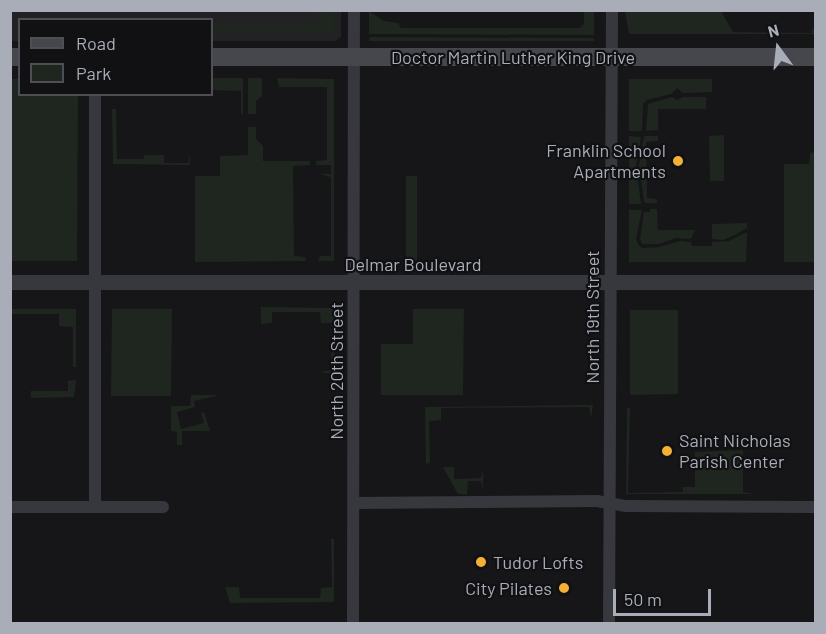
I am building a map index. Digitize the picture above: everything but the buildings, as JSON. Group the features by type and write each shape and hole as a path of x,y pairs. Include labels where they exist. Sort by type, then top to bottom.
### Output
{"main road":[{"name":"Doctor Martin Luther King Drive","path":"213,57 816,57"}],"street":[{"name":"North 20th Street","path":"353,624 354,10"},
{"name":"North 19th Street","path":"609,624 612,10"},
{"path":"95,96 95,507"},
{"name":"Delmar Boulevard","path":"10,282 354,284 816,282"},
{"path":"354,503 597,501 625,506 816,507"},
{"path":"10,507 163,507"}],"shaded area":[{"path":"10,11 341,11 341,36 336,41 213,41 213,18 18,18 18,41 11,41"}],"green space":[{"path":"334,11 334,34 213,34 213,25 317,25 318,13"},
{"path":"369,11 384,21 398,23 401,28 580,28 584,24 584,11 594,11 594,35 369,34"},
{"path":"625,11 721,11 733,32 812,33 812,29 815,29 815,34 629,34"},
{"path":"370,37 594,38 594,41 369,41"},
{"path":"213,78 243,78 243,114 241,114 241,91 213,90"},
{"path":"248,78 262,78 262,96 256,101 256,114 248,114"},
{"path":"277,78 334,79 334,261 318,261 320,256 331,256 331,177 320,174 331,174 331,165 316,165 316,161 327,160 327,87 279,87"},
{"path":"10,79 18,79 18,96 78,96 77,261 11,261"},
{"path":"629,79 712,79 712,92 683,93 677,88 671,94 647,100 643,104 642,131 629,131"},
{"path":"672,97 677,100 683,97 706,97 706,109 658,109 658,130 646,131 648,104"},
{"path":"112,109 116,109 117,159 144,159 144,155 164,155 164,163 188,163 190,155 190,165 113,164"},
{"path":"248,127 256,127 256,139 263,146 263,161 310,161 310,165 293,166 294,256 305,257 306,261 195,262 195,176 220,176 220,156 248,155"},
{"path":"724,135 724,181 710,181 709,136"},
{"path":"629,136 641,137 636,165 641,204 629,204"},
{"path":"644,136 658,136 658,141 646,142 647,198 657,199 657,203 645,203 644,201 639,165"},
{"path":"815,152 815,262 784,262 784,164 809,164 810,153"},
{"path":"406,176 417,176 417,261 406,261"},
{"path":"650,209 657,209 658,230 695,230 691,239 676,238 659,244 642,244 640,239 644,212 650,212"},
{"path":"629,210 642,210 636,239 639,246 643,248 659,247 680,241 691,242 692,246 712,246 712,242 729,241 747,232 746,262 629,262"},
{"path":"747,223 747,228 737,234 723,240 712,239 712,224"},
{"path":"261,307 335,308 334,374 320,372 331,370 332,323 321,323 320,312 272,312 272,323 261,324"},
{"path":"11,309 76,309 76,367 73,367 73,327 59,326 59,314 11,314"},
{"path":"112,309 172,309 171,396 111,396"},
{"path":"413,309 464,309 463,395 381,395 381,344 413,344"},
{"path":"630,310 678,310 678,394 630,395"},
{"path":"76,380 74,397 31,398 31,391 68,391 68,381"},
{"path":"191,395 219,395 194,401 195,407 177,412 181,429 204,423 201,413 204,412 210,431 182,431 182,445 177,445 177,432 171,431 171,406 190,406"},
{"path":"593,405 591,418 589,407 441,408 441,420 429,421 430,463 426,464 425,407"},
{"path":"627,408 630,408 628,493 683,492 683,487 695,487 695,452 743,450 743,492 754,494 626,494"},
{"path":"443,467 454,467 454,479 481,478 483,468 483,492 481,481 468,481 467,494 458,494"},
{"path":"331,539 334,539 334,602 230,603 225,587 239,587 240,598 320,598 321,588 332,587"}],"place":[{"name":"Franklin School Apartments","path":"678,161"},
{"name":"Saint Nicholas Parish Center","path":"667,451"},
{"name":"Tudor Lofts","path":"481,562"},
{"name":"City Pilates","path":"564,588"}]}
